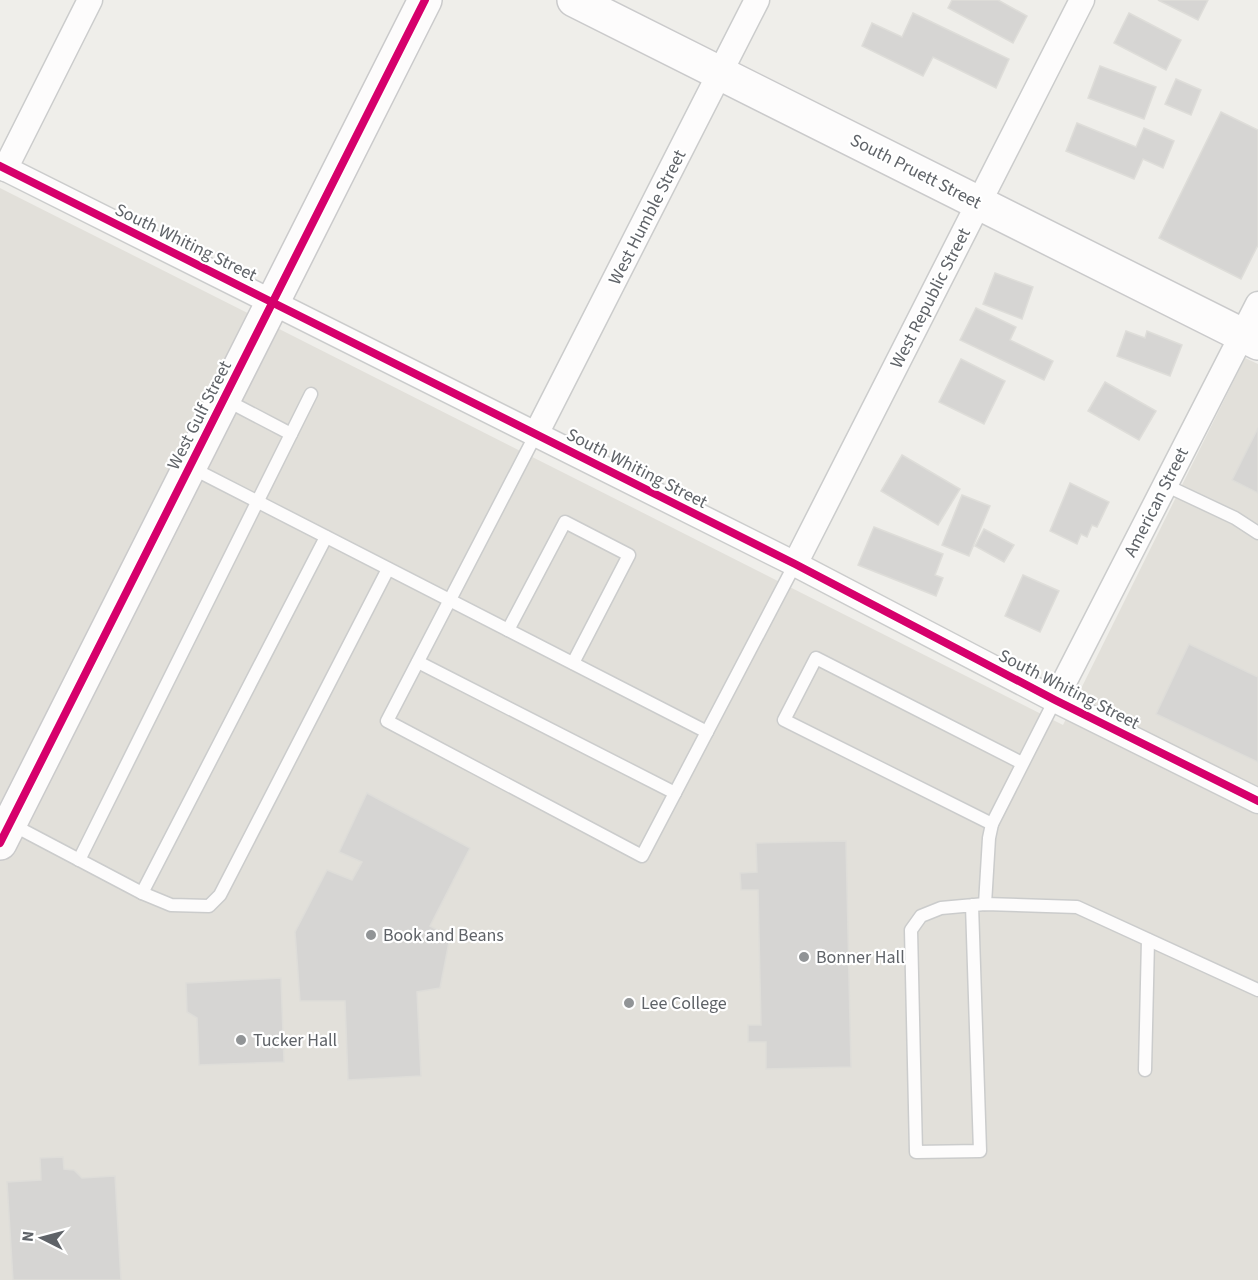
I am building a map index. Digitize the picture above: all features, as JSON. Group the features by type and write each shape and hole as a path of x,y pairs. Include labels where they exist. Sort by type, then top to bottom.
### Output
{"street":[{"path":"2,172 90,0"},
{"name":"West Gulf Street","path":"5,833 425,0"},
{"name":"South Pruett Street","path":"574,0 1250,339"},
{"name":"West Humble Street","path":"536,434 757,0"},
{"name":"West Republic Street","path":"795,564 1082,0"},
{"name":"South Whiting Street","path":"2,172 272,302 795,564 1055,700 1256,797"},
{"name":"American Street","path":"1055,700 1165,485 1250,339 1258,304"}],"lane":[{"path":"79,860 311,394"},
{"path":"224,399 291,434"},
{"path":"536,434 387,721 642,856 795,564"},
{"path":"189,467 707,732"},
{"path":"1165,485 1235,518 1258,533"},
{"path":"508,630 565,522 629,555 573,663"},
{"path":"142,893 326,537"},
{"path":"5,833 79,860 142,893 171,905 209,906 220,895 388,569"},
{"path":"992,824 784,720 816,658 1022,763"},
{"path":"418,662 675,793"},
{"path":"1055,700 992,824 989,838 979,904 980,1151 916,1152 911,930 921,916 941,908 979,904 1077,908 1258,990"},
{"path":"1145,1070 1148,940"}],"shaded area":[{"name":"Lee College","path":"0,188 1063,725 1245,358 1258,364 1258,1280 0,1280"}],"building":[{"path":"952,0 998,0 1027,16 1013,43 948,8"},
{"path":"1158,0 1208,0 1198,20"},
{"path":"913,13 1009,59 996,88 933,57 923,76 862,46 872,23 902,37"},
{"path":"1129,13 1181,40 1166,70 1114,43"},
{"path":"1100,66 1156,87 1144,119 1088,98"},
{"path":"1176,79 1201,90 1191,115 1165,104"},
{"path":"1221,112 1258,130 1258,245 1241,279 1159,238"},
{"path":"1077,123 1136,147 1144,128 1174,141 1163,168 1143,159 1134,179 1066,151"},
{"path":"995,273 1033,287 1022,319 983,304"},
{"path":"976,308 1016,327 1010,340 1053,361 1044,380 960,340"},
{"path":"1126,331 1145,338 1147,331 1182,345 1170,376 1117,356"},
{"path":"961,359 1005,381 984,424 939,402"},
{"path":"1105,382 1156,411 1139,440 1088,411"},
{"path":"1258,428 1258,493 1232,480"},
{"path":"902,455 960,489 938,525 881,491"},
{"path":"1070,483 1109,502 1097,527 1092,525 1087,537 1081,534 1077,544 1050,531"},
{"path":"962,495 990,506 969,556 942,545"},
{"path":"874,527 943,554 935,575 943,578 936,596 858,565"},
{"path":"984,529 1014,545 1004,562 975,546"},
{"path":"1023,575 1059,591 1040,632 1005,616"},
{"path":"1189,644 1258,677 1258,762 1156,714"},
{"name":"Book and Beans","path":"367,793 470,848 430,926 450,937 440,988 417,992 421,1076 348,1080 345,1001 300,1001 295,932 327,870 352,880 362,862 339,852"},
{"name":"Bonner Hall","path":"846,841 851,1067 766,1069 766,1042 748,1042 748,1025 761,1025 758,890 741,890 740,873 757,872 756,843"},
{"name":"Tucker Hall","path":"281,978 284,1062 199,1065 197,1018 187,1012 186,983"},
{"path":"63,1157 64,1169 74,1170 82,1178 115,1176 121,1280 13,1280 7,1182 41,1180 40,1158"}],"cycle path":[{"path":"0,843 425,0"},
{"path":"0,166 795,564 1055,700 1258,801"}],"place":[{"name":"Book and Beans","path":"371,935"},
{"name":"Bonner Hall","path":"804,957"},
{"name":"Lee College","path":"629,1003"},
{"name":"Tucker Hall","path":"241,1040"}]}
